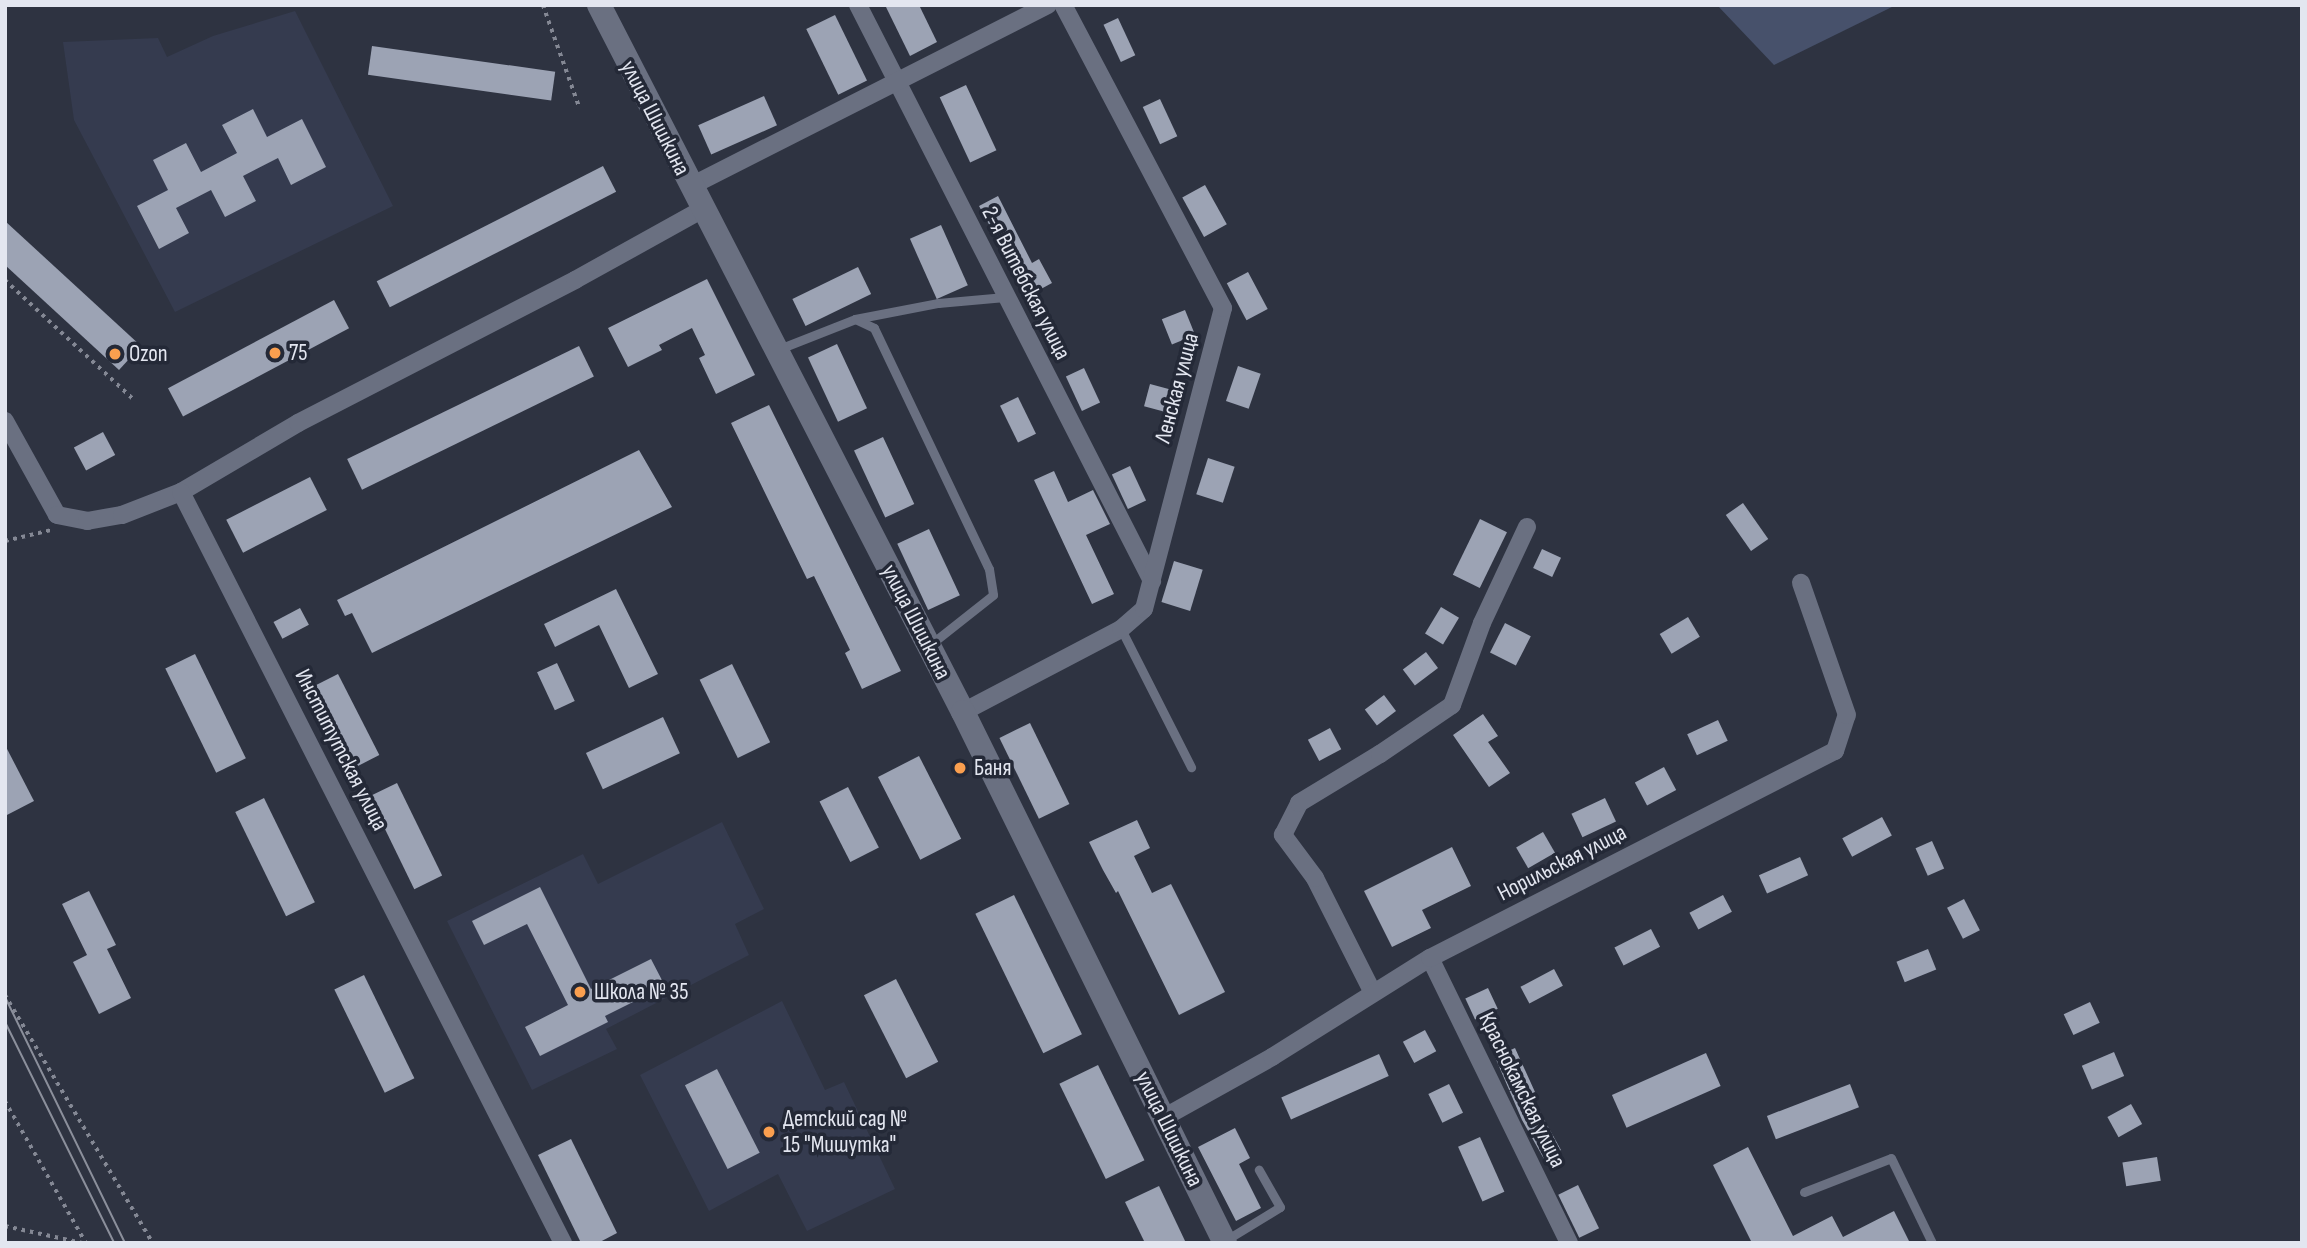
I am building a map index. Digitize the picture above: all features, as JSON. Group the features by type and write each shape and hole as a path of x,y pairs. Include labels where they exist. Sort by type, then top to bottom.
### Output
{"main road":[{"name":"улица Шишкина","path":"599,5 963,712 1225,1242"}],"street":[{"name":"2-я Витебская улица","path":"858,5 1004,296 1152,581"},
{"path":"691,186 1048,5"},
{"name":"Ленская улица","path":"963,712 1121,629 1144,609 1223,308 1063,5"},
{"path":"5,421 57,515 87,522 122,515 181,492 298,424 575,280 703,209"},
{"name":"Институтская улица","path":"181,492 563,1243"},
{"path":"1373,993 1315,878 1283,835 1299,803 1452,705 1482,623 1527,527"},
{"name":"Норильская улица","path":"1163,1118 1272,1057 1430,958 1835,751 1847,715 1801,583"},
{"name":"Краснокамская улица","path":"1430,958 1569,1243"}],"lane":[{"path":"775,351 855,319 938,303 1004,296"},
{"path":"855,319 874,328 989,569 993,595 929,646"},
{"path":"1121,629 1191,767"},
{"path":"1804,1192 1891,1157 1932,1243"},
{"path":"1225,1242 1280,1207 1259,1170"}],"path":[{"path":"542,5 580,109"},
{"path":"5,280 133,399"},
{"path":"5,541 87,522"},
{"path":"5,995 153,1243"},
{"path":"5,1101 84,1243"},
{"path":"5,1226 84,1243"}],"shaded area":[{"path":"1717,5 1896,5 1774,65"},
{"path":"295,11 393,206 175,312 74,120 63,42 158,38 167,57 213,36"},
{"name":"Школа № 35","path":"722,822 764,909 735,924 749,955 606,1029 617,1049 532,1090 447,921 583,854 598,884"},
{"name":"Детский сад № 15 \"Мишутка\"","path":"782,1001 825,1090 844,1082 895,1189 807,1231 778,1174 709,1211 640,1075"}],"building":[{"path":"885,5 919,5 937,42 910,56"},
{"path":"835,15 867,81 838,95 806,29"},
{"path":"1118,18 1135,55 1121,62 1103,25"},
{"path":"372,46 555,72 551,100 368,75"},
{"path":"966,85 996,150 970,163 940,97"},
{"path":"764,96 777,125 711,155 698,125"},
{"path":"1160,99 1177,136 1160,144 1143,107"},
{"path":"253,109 267,137 302,119 326,167 291,185 278,158 243,176 256,201 225,217 211,190 176,208 189,233 159,249 137,206 168,190 153,160 186,143 201,172 237,153 222,125"},
{"path":"603,166 616,192 390,307 377,281"},
{"path":"1205,185 1227,224 1204,237 1182,198"},
{"path":"998,196 1032,263 1039,259 1052,283 1028,296 979,206"},
{"path":"5,221 141,346 119,370 5,265"},
{"path":"941,225 968,285 937,299 910,239"},
{"path":"858,267 871,294 806,326 792,299"},
{"path":"1248,272 1268,309 1247,320 1227,283"},
{"path":"707,279 755,375 716,394 699,358 705,355 692,328 659,345 662,350 628,367 608,328"},
{"path":"334,300 349,328 183,417 168,388"},
{"path":"1185,310 1195,335 1172,344 1162,319"},
{"path":"837,344 867,408 838,422 808,358"},
{"path":"579,346 594,377 362,490 347,459"},
{"path":"1238,366 1261,374 1249,409 1226,401"},
{"path":"1084,368 1100,402 1082,411 1066,376"},
{"path":"1150,384 1176,391 1170,413 1144,406"},
{"path":"1018,397 1036,434 1018,443 1000,406"},
{"path":"769,405 901,671 862,689 845,653 850,650 814,576 807,579 731,423"},
{"path":"103,432 115,455 86,470 74,447"},
{"path":"883,437 914,504 885,518 854,451"},
{"path":"639,450 672,507 372,653 352,613 345,616 337,600"},
{"path":"1208,458 1235,467 1223,503 1196,494"},
{"path":"1130,466 1146,500 1128,509 1112,474"},
{"path":"1054,471 1068,502 1093,490 1110,524 1086,535 1114,594 1092,604 1034,480"},
{"path":"310,477 327,510 243,553 226,520"},
{"path":"1743,503 1768,539 1751,551 1726,515"},
{"path":"1480,519 1507,532 1480,588 1453,575"},
{"path":"929,529 960,595 928,610 897,544"},
{"path":"1542,549 1561,558 1552,577 1533,568"},
{"path":"1174,561 1203,570 1190,611 1161,602"},
{"path":"616,589 658,674 629,688 599,625 555,647 544,624"},
{"path":"1441,607 1459,618 1443,644 1425,634"},
{"path":"300,608 309,625 282,639 274,622"},
{"path":"1688,617 1700,637 1672,654 1660,634"},
{"path":"1505,623 1531,636 1516,666 1490,652"},
{"path":"1426,652 1438,668 1415,685 1403,669"},
{"path":"195,654 246,758 216,773 165,668"},
{"path":"557,663 575,701 555,710 537,672"},
{"path":"732,664 770,742 738,758 700,680"},
{"path":"338,674 379,755 353,769 311,688"},
{"path":"1384,695 1396,711 1377,725 1365,709"},
{"path":"1483,714 1498,736 1488,742 1510,773 1489,787 1453,735"},
{"path":"663,717 680,753 603,789 586,753"},
{"path":"1718,720 1728,741 1697,755 1687,734"},
{"path":"1030,723 1069,804 1039,819 999,738"},
{"path":"1330,728 1341,749 1319,761 1308,740"},
{"path":"5,745 34,801 5,816"},
{"path":"919,756 961,839 920,860 878,777"},
{"path":"1664,767 1676,790 1647,805 1635,782"},
{"path":"397,783 442,876 414,889 369,797"},
{"path":"848,787 879,848 850,862 819,802"},
{"path":"264,798 315,902 286,916 235,812"},
{"path":"1605,798 1616,822 1582,837 1571,814"},
{"path":"1882,817 1892,836 1852,857 1842,838"},
{"path":"1137,820 1150,848 1134,856 1152,893 1171,884 1225,992 1179,1015 1118,891 1116,893 1089,842"},
{"path":"1543,832 1555,853 1528,868 1516,848"},
{"path":"1932,841 1944,868 1928,876 1916,848"},
{"path":"1452,847 1471,886 1422,910 1431,928 1392,947 1364,891"},
{"path":"1800,857 1808,875 1767,894 1759,875"},
{"path":"540,887 591,989 651,959 665,986 605,1016 608,1022 540,1056 525,1027 568,1005 527,924 484,945 472,921"},
{"path":"89,891 116,945 107,949 131,998 99,1014 73,962 87,955 62,904"},
{"path":"1014,895 1082,1034 1043,1053 975,914"},
{"path":"1723,895 1732,912 1698,930 1689,913"},
{"path":"1964,899 1980,930 1963,939 1947,908"},
{"path":"1651,929 1660,947 1624,965 1614,948"},
{"path":"1928,949 1936,969 1905,982 1896,962"},
{"path":"1554,969 1563,986 1529,1004 1520,987"},
{"path":"364,975 414,1078 385,1093 334,989"},
{"path":"896,979 938,1062 906,1078 864,995"},
{"path":"1488,988 1498,1009 1475,1019 1465,999"},
{"path":"2090,1002 2100,1023 2073,1035 2064,1014"},
{"path":"1425,1030 1436,1051 1414,1063 1403,1042"},
{"path":"1515,1048 1535,1092 1530,1094 1561,1150 1544,1159 1522,1120 1495,1057"},
{"path":"2114,1052 2124,1076 2092,1090 2082,1066"},
{"path":"1706,1053 1721,1086 1627,1128 1612,1095"},
{"path":"1379,1054 1389,1076 1291,1119 1281,1098"},
{"path":"1098,1065 1144,1160 1106,1179 1059,1084"},
{"path":"717,1069 760,1153 728,1169 685,1085"},
{"path":"1449,1084 1463,1113 1442,1123 1428,1094"},
{"path":"1850,1084 1859,1107 1776,1139 1767,1116"},
{"path":"2131,1104 2142,1124 2119,1137 2107,1117"},
{"path":"1235,1128 1250,1158 1239,1164 1261,1208 1236,1221 1198,1147"},
{"path":"1480,1137 1504,1192 1482,1202 1458,1147"},
{"path":"571,1139 617,1233 598,1243 581,1243 538,1155"},
{"path":"1748,1147 1793,1236 1832,1216 1843,1237 1894,1211 1910,1243 1752,1243 1713,1165"},
{"path":"2157,1157 2161,1181 2126,1186 2122,1162"},
{"path":"1578,1185 1599,1228 1579,1238 1558,1195"},
{"path":"1159,1186 1186,1243 1145,1243 1125,1202"}],"tram line":[{"path":"5,505 5,549"},
{"path":"5,997 125,1243"},
{"path":"5,1022 114,1243"}],"place":[{"name":"75","path":"275,353"},
{"name":"Ozon","path":"115,354"},
{"name":"Баня","path":"960,768"},
{"name":"Школа № 35","path":"580,992"},
{"name":"Детский сад № 15 \"Мишутка\"","path":"769,1132"}]}
